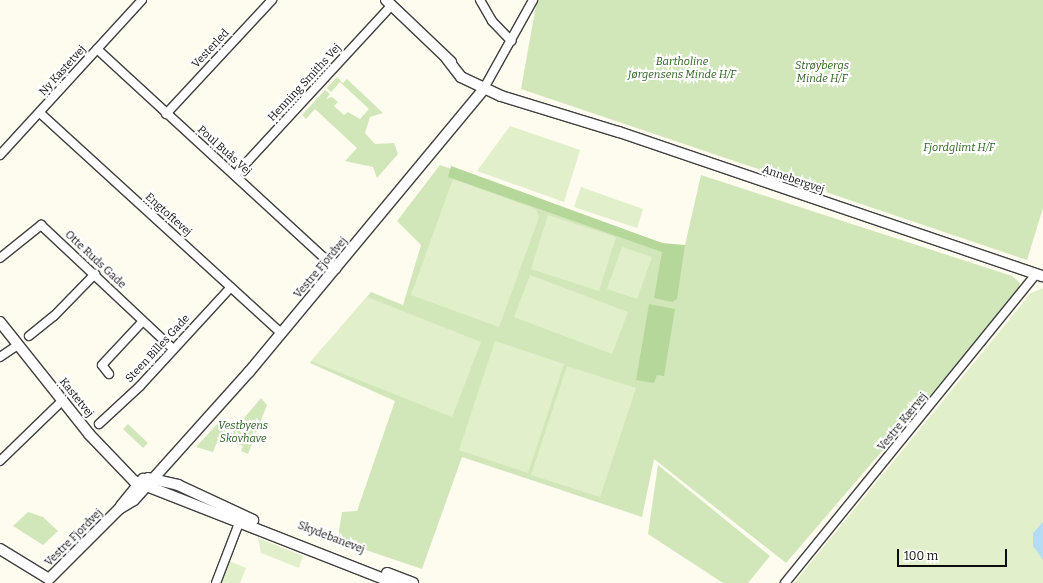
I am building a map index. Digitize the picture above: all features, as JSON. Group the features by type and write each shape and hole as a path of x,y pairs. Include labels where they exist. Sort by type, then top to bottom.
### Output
{"street":[{"name":"Ny Kastetvej","path":"0,155 142,0"},
{"name":"Vesterled","path":"166,114 272,0"},
{"path":"480,0 492,21 511,41"},
{"path":"485,87 533,0"},
{"name":"Annebergvej","path":"389,3 447,59 485,87 1040,275"},
{"name":"Henning Smiths Vej","path":"235,175 389,3"},
{"name":"Poul Buås Vej","path":"97,49 336,269"},
{"name":"Vestre Fjordvej","path":"47,581 171,456 281,333 336,269 485,87"},
{"name":"Engtoftevej","path":"40,113 281,333"},
{"name":"Otte Ruds Gade","path":"0,258 41,225 173,348"},
{"path":"29,336 54,316 95,274"},
{"name":"Vestre Kærvej","path":"785,583 1040,275"},
{"name":"Steen Billes Gade","path":"99,424 231,287"},
{"path":"109,374 102,365 143,321"},
{"name":"Kastetvej","path":"0,322 62,401 124,472 146,481"},
{"path":"0,357 18,345"},
{"path":"0,461 62,401"},
{"name":"Skydebanevej","path":"146,481 215,500 240,519 394,583"},
{"path":"216,583 240,519"},
{"name":"Skydebanevej","path":"240,519 413,583"},
{"path":"0,549 47,581"}],"green space":[{"path":"537,0 1043,0 1043,208 1027,260 521,89"},
{"path":"337,77 343,83 347,79 383,113 370,117 365,133 375,144 394,143 398,154 377,178 373,167 345,161 357,148 315,109 306,119 302,115 325,90 330,94 326,99 332,97 338,102 334,106 344,115 348,112 360,119 369,109 340,82 331,92 327,88"},
{"path":"510,126 580,150 564,202 477,171"},
{"path":"440,165 668,245 685,245 701,175 1012,276 1020,283 1016,295 786,563 654,459 642,517 462,457 422,569 348,544 337,543 342,512 357,511 395,401 310,363 371,292 403,305 421,245 397,221"},
{"path":"451,166 662,243 685,245 677,299 672,302 654,298 662,252 448,177"},
{"path":"453,179 536,209 539,217 499,327 411,295"},
{"path":"581,187 643,209 637,228 574,207"},
{"path":"548,215 616,237 599,291 531,269"},
{"path":"622,247 652,257 637,299 607,289"},
{"path":"530,275 628,312 612,354 514,317"},
{"path":"1043,288 1043,583 794,583 1031,293"},
{"path":"367,297 481,342 452,417 311,361"},
{"path":"649,304 675,309 664,376 657,375 654,383 636,380"},
{"path":"495,341 564,364 528,473 459,450"},
{"path":"567,366 636,388 600,497 531,475"},
{"name":"Vestbyens Skovhave","path":"261,398 267,405 248,454 241,451 243,446 219,437 213,452 196,447 217,424 234,423 245,417"},
{"path":"128,424 148,443 143,448 123,429"},
{"path":"658,465 770,556 748,583 723,583 648,534"},
{"path":"28,512 43,517 58,531 43,545 13,526"},
{"path":"258,538 303,556 299,568 261,553"},
{"path":"229,561 246,568 240,583 220,583"}],"water":[{"path":"1043,522 1043,560 1033,546 1033,533"}],"park label":[{"name":"Bartholine Jørgensens Minde H/F","path":"682,69"},
{"name":"Strøybergs Minde H/F","path":"822,73"},
{"name":"Fjordglimt H/F","path":"959,148"}]}
